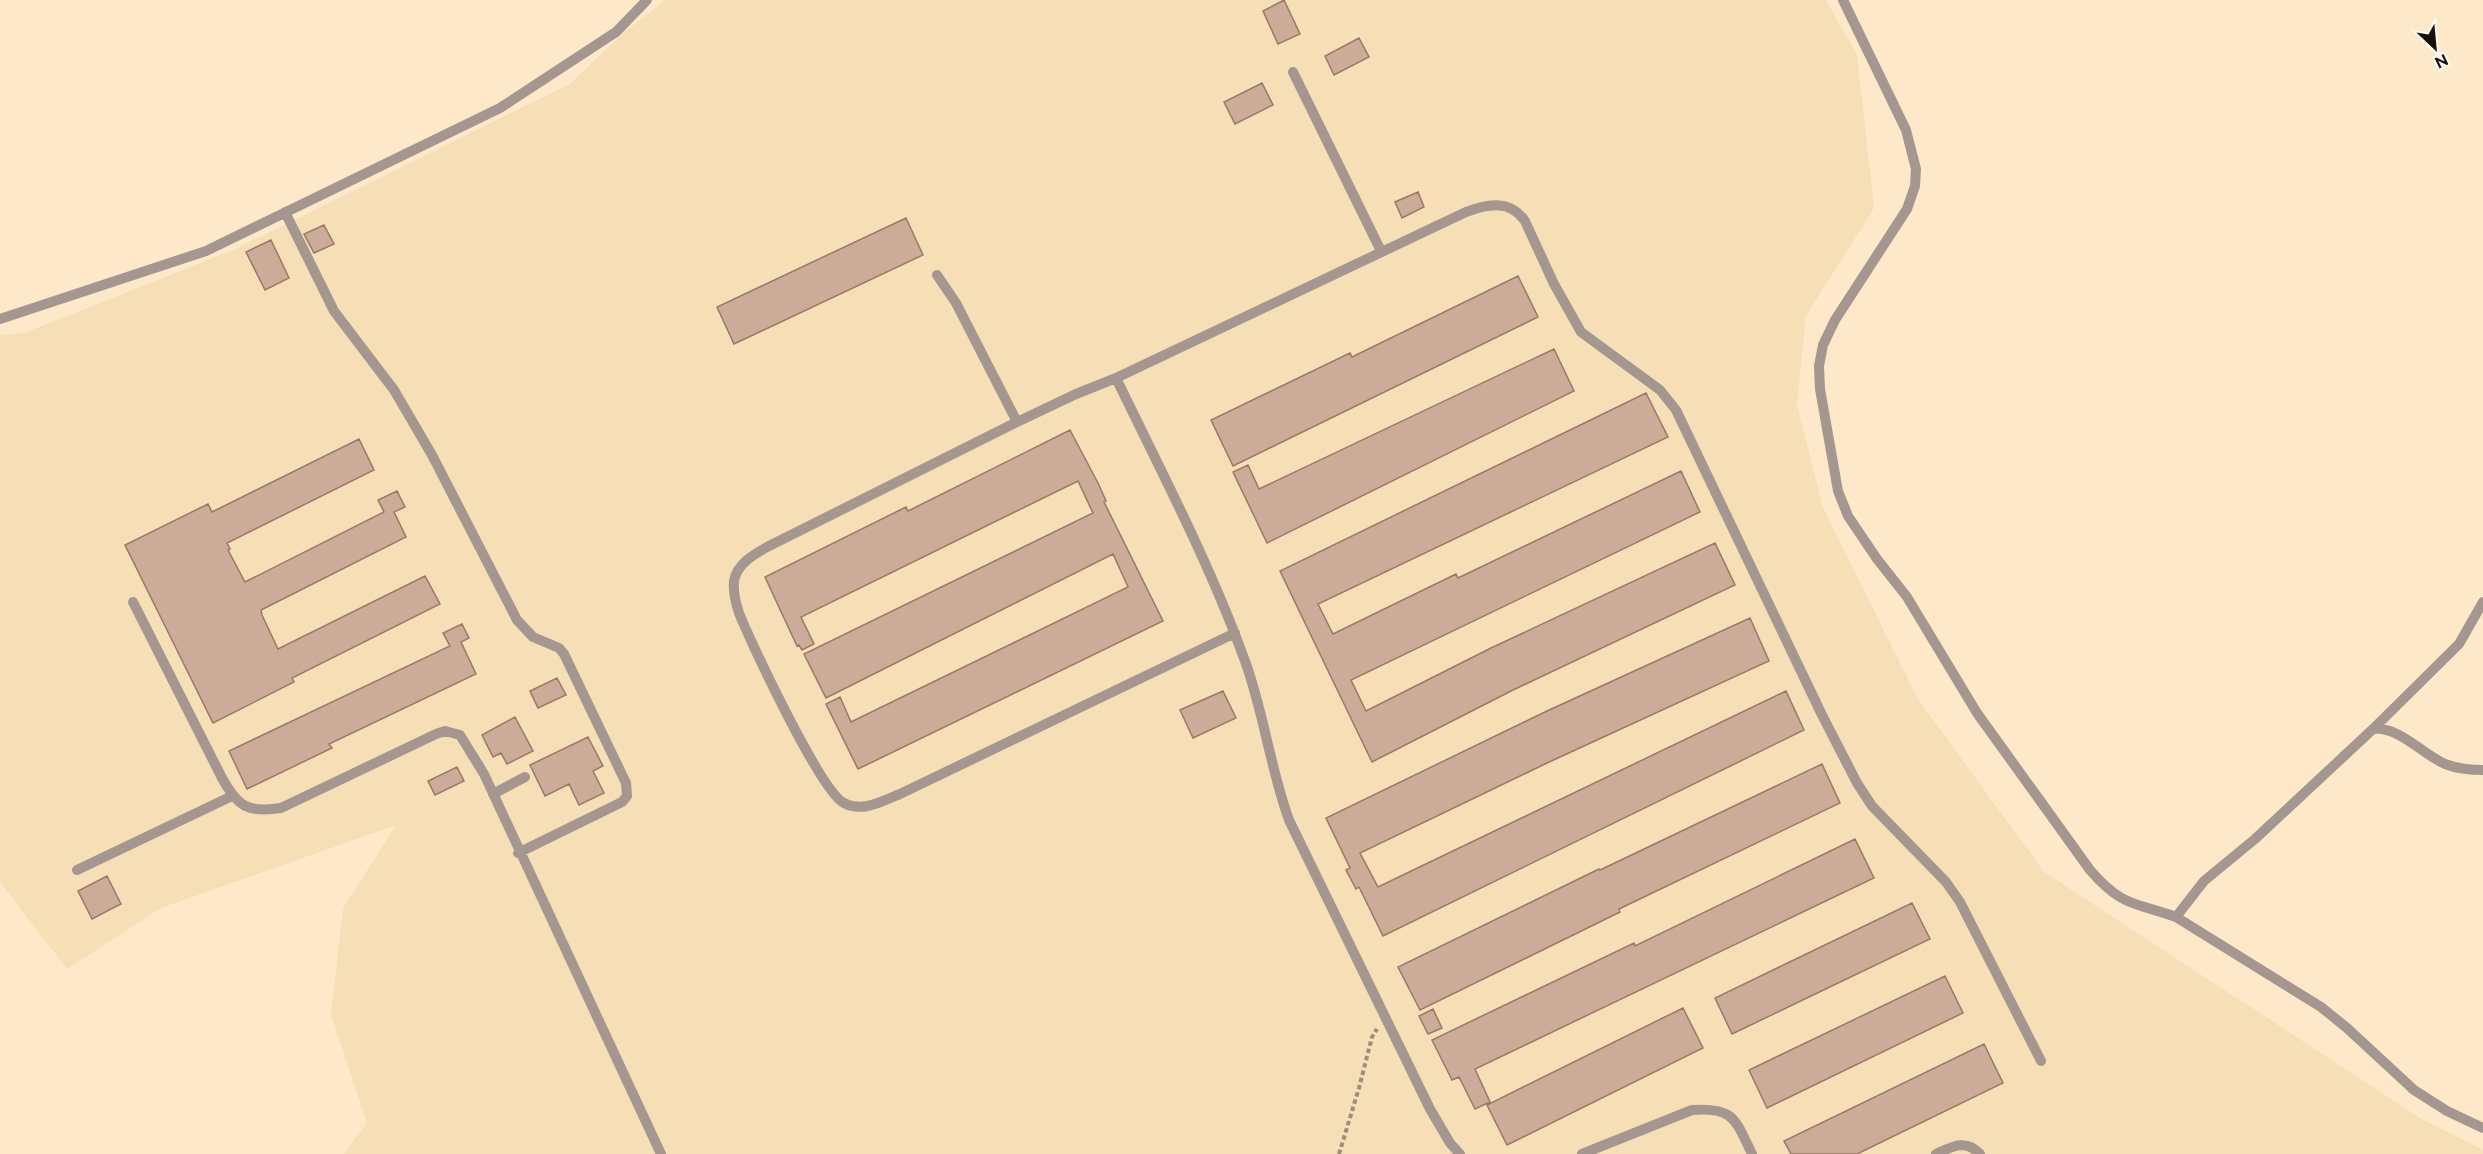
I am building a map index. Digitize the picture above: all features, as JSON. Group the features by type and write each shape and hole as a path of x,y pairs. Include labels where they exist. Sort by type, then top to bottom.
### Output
{"lane":[{"path":"0,319 206,251 500,108 616,32 647,0"},
{"path":"1843,0 1906,130 1916,169 1915,186 1907,208 1835,320 1823,345 1819,366 1820,389 1838,491 1848,516 1877,559 1907,597 1977,713 2090,870 2107,889 2125,901 2176,917 2321,1007 2414,1090 2447,1111 2483,1128"},
{"path":"1293,72 1381,251"},
{"path":"1235,633 882,802 865,807 854,807 835,798 800,740 738,610 734,582 738,570 750,557 767,547 1017,422 1480,207 1496,204 1508,206 1519,212 1554,284 1581,332 1660,390 1676,410 1822,715 1857,783 1872,806 1946,882 1960,902 2041,1061"},
{"path":"285,212 334,311 394,390 432,455 517,620 533,637 559,648 564,654 626,783 627,796 622,802 518,853"},
{"path":"937,275 956,303 1017,422"},
{"path":"1116,378 1235,633 1252,682 1280,795 1289,820 1430,1109 1450,1143 1460,1154"},
{"path":"133,602 232,796 245,807 262,811 281,808 445,731 454,732 466,741 661,1154"},
{"path":"2176,917 2204,881 2255,839 2373,729 2459,644 2483,602"},
{"path":"2373,729 2385,729 2445,764 2464,770 2483,770"},
{"path":"493,794 525,777"},
{"path":"77,870 232,796"},
{"path":"1582,1154 1692,1110 1706,1109 1721,1110 1733,1119 1752,1154"},
{"path":"1936,1154 1963,1144 1972,1146 1980,1154"}],"path":[{"path":"1339,1154 1372,1037 1384,1018"}],"shaded area":[{"path":"666,0 1826,0 1857,55 1874,208 1806,316 1797,405 1823,508 1918,699 2044,872 2425,1121 2483,1150 2483,1154 344,1154 367,1123 331,1014 343,908 396,825 161,908 67,969 0,882 0,335 24,333 231,251 570,84 623,33"}],"building":[{"path":"1284,0 1300,34 1278,44 1263,11"},
{"path":"1359,38 1369,57 1334,75 1325,56"},
{"path":"1262,83 1273,105 1235,124 1224,102"},
{"path":"1418,192 1424,207 1402,218 1395,202"},
{"path":"906,218 923,255 734,344 717,307"},
{"path":"324,225 334,244 314,253 304,234"},
{"path":"271,240 289,278 265,290 246,252"},
{"path":"1518,276 1538,317 1233,466 1211,420 1350,353 1352,357"},
{"path":"1554,349 1574,391 1267,543 1233,472 1248,465 1259,489"},
{"path":"1646,393 1668,437 1318,604 1333,634 1456,574 1458,578 1681,471 1700,512 1351,680 1366,711 1491,648 1715,543 1735,585 1513,690 1372,762 1280,571"},
{"path":"1070,430 1098,483 1106,501 1104,502 1163,621 858,769 826,704 840,697 851,722 1128,587 1113,554 826,698 804,654 1093,513 1078,481 801,617 814,644 802,650 799,645 797,646 765,577 906,507 908,511"},
{"path":"359,439 374,470 227,543 230,549 228,550 245,582 384,512 378,500 397,491 405,507 394,512 406,537 261,610 262,615 278,649 425,576 440,604 292,678 294,682 213,723 125,545 208,504 212,512"},
{"path":"1750,618 1769,661 1547,763 1360,853 1378,887 1786,691 1804,730 1383,936 1359,887 1356,889 1346,870 1350,868 1326,818 1547,711"},
{"path":"462,624 469,638 461,642 476,674 329,744 332,748 247,789 229,751 450,646 443,633"},
{"path":"557,678 566,695 538,708 530,691"},
{"path":"1223,691 1236,718 1193,738 1180,710"},
{"path":"515,717 533,751 507,764 501,753 493,757 482,735"},
{"path":"588,737 603,766 593,771 604,793 579,805 569,784 545,796 530,765"},
{"path":"1822,764 1840,803 1619,909 1620,912 1420,1010 1398,967"},
{"path":"457,767 464,781 435,795 428,781"},
{"path":"1855,839 1874,878 1475,1069 1490,1102 1475,1109 1459,1077 1452,1080 1432,1040 1634,943 1635,946"},
{"path":"107,876 121,904 92,919 78,891"},
{"path":"1912,903 1930,939 1732,1034 1715,998"},
{"path":"1945,976 1963,1013 1767,1108 1749,1070"},
{"path":"1683,1008 1703,1048 1507,1145 1487,1105"},
{"path":"1433,1009 1442,1028 1428,1034 1419,1016"},
{"path":"1984,1044 2003,1083 1857,1154 1791,1154 1784,1141"}]}
